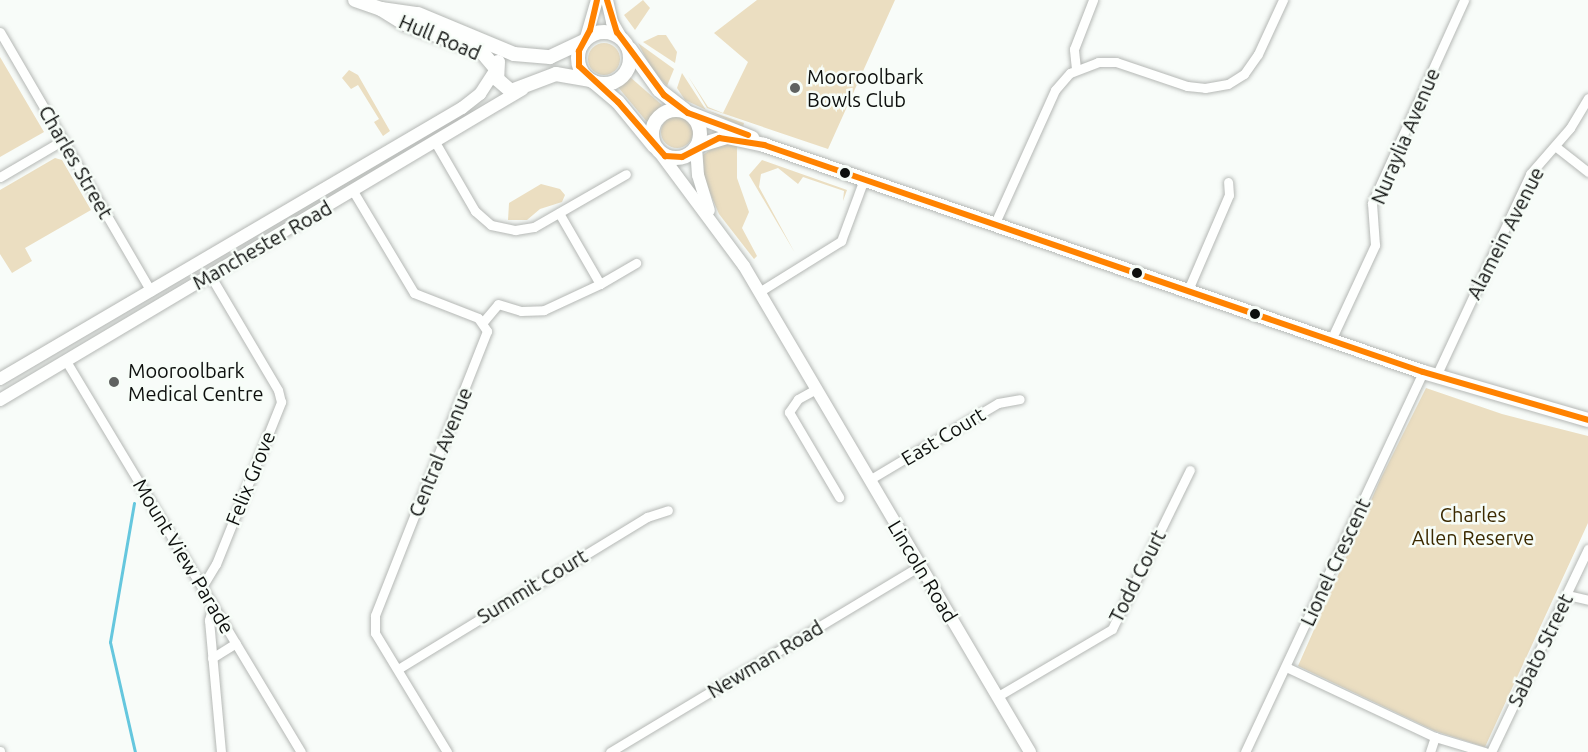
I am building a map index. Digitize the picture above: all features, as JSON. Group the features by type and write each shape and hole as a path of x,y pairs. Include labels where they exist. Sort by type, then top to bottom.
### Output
{"main road":[{"name":"Hull Road","path":"355,0 381,9 405,10 470,40 517,55"},
{"path":"597,0 578,62 592,81 618,102 659,151 679,158 696,147 728,137 764,145 1430,374 1588,420"},
{"path":"607,0 612,22 659,90 687,112 700,128 696,147"},
{"path":"525,88 556,74 610,83 624,74 630,58 625,42 604,32 585,40"},
{"name":"Hull Road","path":"470,40 484,53 506,89 525,88"},
{"name":"Hull Road","path":"496,70 504,57 517,55 550,57 585,40"},
{"path":"517,55 532,72 525,88"},
{"name":"Manchester Road","path":"0,379 471,101 496,70"},
{"name":"Manchester Road","path":"0,400 525,88"},
{"path":"659,151 653,132 658,118 672,109 687,112 742,132 764,145"},
{"name":"Lincoln Road","path":"696,147 701,187 714,221"},
{"name":"Lincoln Road","path":"659,151 714,221 759,292 1030,752"},
{"path":"345,177 354,191"},
{"path":"152,291 160,305"}],"street":[{"path":"1076,69 1074,49 1093,0"},
{"path":"995,223 1055,90 1076,69 1116,62 1186,86 1204,88 1228,84 1244,74 1258,54 1283,0"},
{"name":"Nuraylia Avenue","path":"1331,340 1375,244 1372,203 1464,0"},
{"name":"Charles Street","path":"0,32 152,291"},
{"name":"Alamein Avenue","path":"1430,374 1530,174 1556,146 1588,98"},
{"path":"0,177 63,140"},
{"path":"435,142 476,211 491,225 526,229 559,213 626,174"},
{"path":"1556,146 1588,172"},
{"path":"759,292 841,241 864,179"},
{"path":"1188,290 1229,195 1228,182"},
{"path":"354,191 414,293 483,322 498,304 521,311 544,310 600,284 636,263"},
{"path":"559,213 600,284"},
{"name":"Felix Grove","path":"202,587 216,564 281,402 278,390 210,275"},
{"name":"Central Avenue","path":"447,752 375,633 375,616 486,336 483,322"},
{"name":"Mount View Parade","path":"66,361 301,752"},
{"name":"Lionel Crescent","path":"1245,752 1430,374"},
{"path":"816,389 798,399 789,411 839,497"},
{"name":"East Court","path":"869,480 998,403 1020,399"},
{"name":"Todd Court","path":"998,696 1112,629 1190,470"},
{"name":"Summit Court","path":"398,669 647,517 668,510"},
{"name":"Sabato Street","path":"1491,752 1588,549"},
{"name":"Newman Road","path":"610,752 920,566"},
{"path":"1567,595 1588,600"},
{"path":"213,605 209,617 221,752"},
{"path":"212,658 236,643"},
{"path":"1286,667 1435,737 1485,752"},
{"path":"1430,752 1435,737"}],"green space":[{"path":"643,0 650,8 635,30 624,15"},
{"name":"Mooroolbark Bowls Club","path":"757,0 895,0 828,149 707,108 688,76 708,107 723,113 748,62 714,33"},
{"path":"658,35 666,35 677,52 675,63 643,42"},
{"path":"604,43 616,47 620,59 616,71 604,75 592,71 588,59 592,47"},
{"path":"638,43 674,69 667,86 652,70"},
{"path":"0,57 44,132 0,157"},
{"path":"349,70 358,75 390,131 383,136 374,122 379,119 358,85 351,89 342,78"},
{"path":"682,73 706,110 685,100 677,88"},
{"path":"630,77 662,105 647,122 618,87"},
{"path":"708,111 744,123 743,127"},
{"path":"677,116 689,120 693,132 689,144 677,148 665,144 661,132 665,120"},
{"path":"721,142 737,145 737,178 749,212 742,228 757,256 754,259 719,214 704,179 703,155"},
{"path":"55,158 62,160 91,210 25,248 32,261 12,273 0,254 0,190"},
{"path":"762,160 847,190 843,201 844,191 803,177 798,184 778,168 761,174 759,187 795,253 749,175"},
{"path":"541,184 560,189 565,195 562,202 540,209 527,220 508,220 509,203"},
{"name":"Charles Allen Reserve","path":"1426,388 1502,414 1588,436 1588,523 1485,747 1435,731 1298,666 1380,480"}],"waterway":[{"path":"134,503 110,642 135,752"}],"transit line":[{"path":"597,0 590,30 579,51 579,66 618,102 665,156 682,157 719,138 764,145 1423,372 1588,420"},
{"path":"607,0 617,32 664,95 688,113 748,135"}],"place":[{"name":"Mooroolbark Bowls Club","path":"795,88"},
{"name":"Mooroolbark Medical Centre","path":"114,382"}]}
